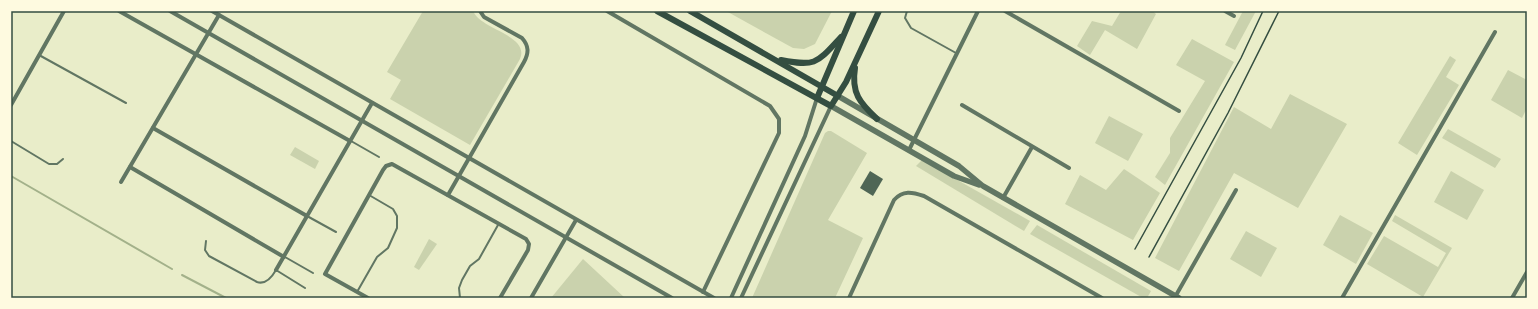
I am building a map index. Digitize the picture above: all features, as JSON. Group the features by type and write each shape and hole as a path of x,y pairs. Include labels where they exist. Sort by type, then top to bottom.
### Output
{"main road":[{"path":"657,11 831,106 838,96 856,61 879,11"},
{"path":"690,11 838,96"},
{"path":"817,98 854,11"},
{"path":"775,59 802,64 814,62 824,56 844,33"},
{"path":"856,61 854,88 862,104 877,119"}],"street":[{"path":"11,105 64,11"},
{"path":"119,11 350,141"},
{"path":"170,11 672,298"},
{"path":"212,11 714,298"},
{"path":"448,195 524,62 528,52 526,42 522,38 484,17 480,11"},
{"path":"606,11 770,106 779,119 779,133 703,292"},
{"path":"909,150 978,11"},
{"path":"1005,11 1179,111"},
{"path":"1225,11 1234,16"},
{"path":"121,182 219,15"},
{"path":"1342,298 1495,32"},
{"path":"838,96 959,166 983,186 1003,198 1176,297 1236,190"},
{"path":"731,298 805,136 817,98"},
{"path":"276,270 372,103"},
{"path":"741,298 831,106 954,176 983,186"},
{"path":"962,106 1069,168"},
{"path":"153,128 307,216"},
{"path":"1003,198 1032,147"},
{"path":"368,298 325,274 386,166 392,164 526,239 529,247 500,298"},
{"path":"130,167 284,257"},
{"path":"849,298 894,200 901,194 911,192 924,196 1102,298"},
{"path":"531,298 576,220"},
{"path":"1512,298 1527,272"}],"lane":[{"path":"907,11 905,18 911,28 956,54"},
{"path":"39,55 126,102"},
{"path":"11,141 49,164 57,164 63,159"},
{"path":"350,141 379,157"},
{"path":"357,292 377,257 386,250 395,236 397,228 397,216 390,206 369,195"},
{"path":"307,216 336,232"},
{"path":"460,298 459,288 462,280 470,266 479,259 499,224"},
{"path":"206,241 205,250 209,256 257,282 267,281 276,270 305,288"},
{"path":"284,257 313,273"}],"path":[{"path":"1135,249 1237,65 1263,11"},
{"path":"1149,257 1228,112 1279,11"}],"green space":[{"path":"423,11 473,11 478,18 485,23 512,38 518,44 521,51 520,59 470,145 390,99 401,80 387,72"},
{"path":"726,11 832,11 815,44 804,49 793,48"},
{"path":"1121,11 1152,11 1156,14 1137,49 1105,30 1090,55 1077,46 1092,21 1112,26"},
{"path":"1243,11 1256,11 1235,50 1225,45"},
{"path":"1192,39 1234,62 1165,185 1155,177 1170,153 1170,138 1205,81 1176,65"},
{"path":"1450,56 1456,60 1446,77 1459,85 1417,155 1398,143"},
{"path":"1508,70 1527,80 1527,108 1522,118 1491,100"},
{"path":"1290,94 1347,124 1298,208 1234,173 1179,271 1155,258 1234,107 1271,129"},
{"path":"1109,116 1143,134 1128,161 1095,143"},
{"path":"1448,129 1501,159 1495,168 1442,138"},
{"path":"831,131 867,153 828,220 863,238 835,298 752,298 825,133"},
{"path":"295,147 319,161 315,169 290,155"},
{"path":"922,160 1030,221 1024,231 916,166"},
{"path":"1124,169 1160,193 1133,240 1065,204 1080,175 1106,190"},
{"path":"1451,171 1484,190 1467,220 1434,202"},
{"path":"1340,215 1373,233 1356,264 1323,245"},
{"path":"1395,215 1452,248 1423,297 1367,264 1384,236 1438,267 1446,253 1392,221"},
{"path":"1037,225 1151,291 1147,298 1143,298 1030,234"},
{"path":"1246,231 1277,248 1261,277 1230,259"},
{"path":"429,239 437,244 419,270 414,267"},
{"path":"583,259 625,298 551,298"}],"building":[{"path":"870,171 883,179 873,196 860,188"}],"waterway":[{"path":"11,176 172,269"},
{"path":"182,275 226,298"}]}
